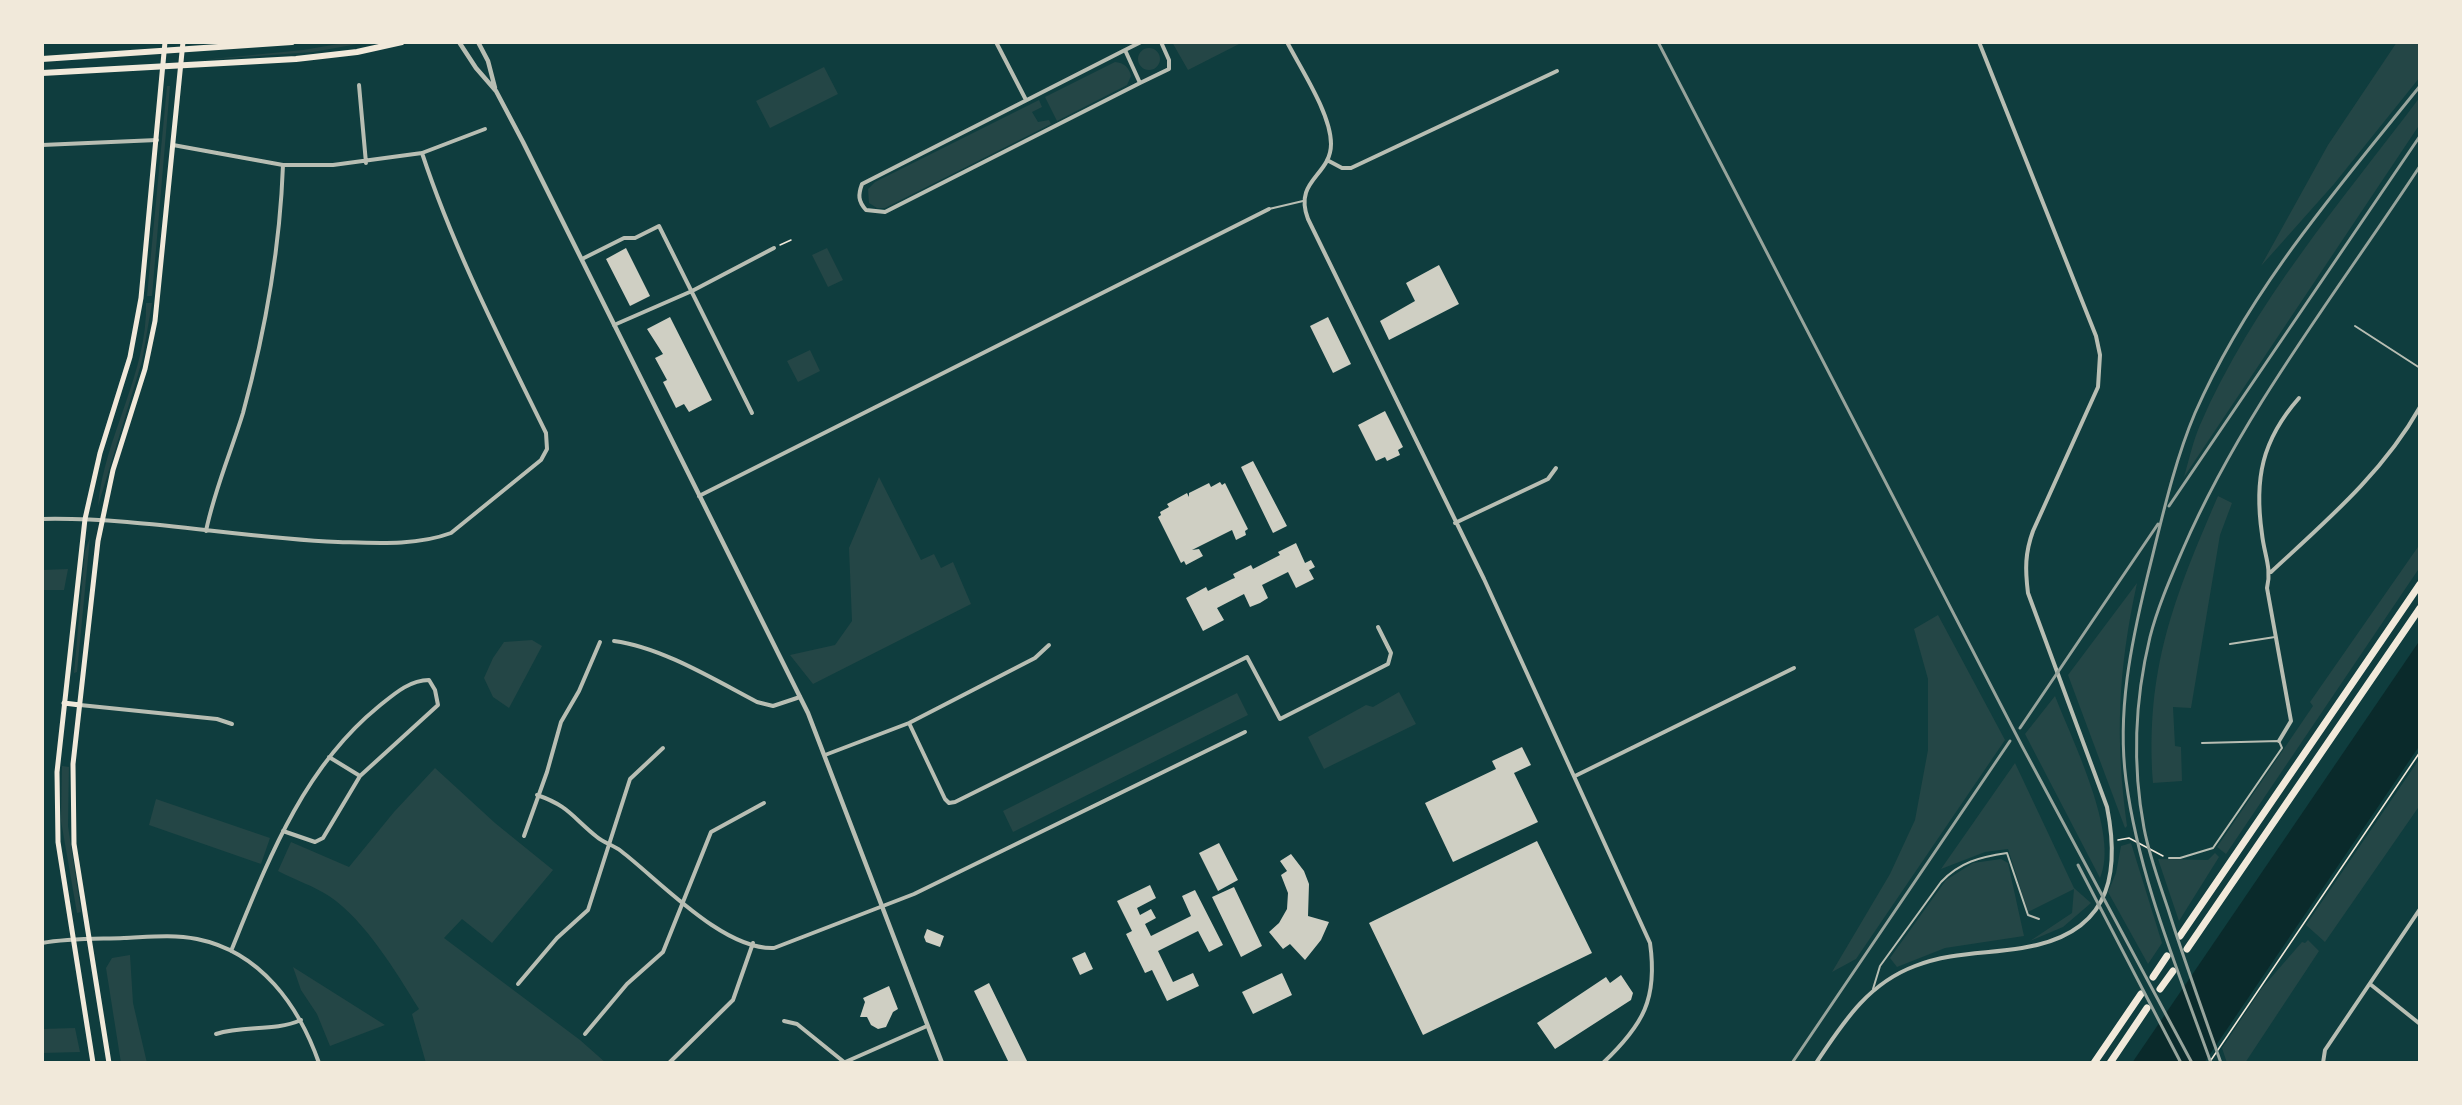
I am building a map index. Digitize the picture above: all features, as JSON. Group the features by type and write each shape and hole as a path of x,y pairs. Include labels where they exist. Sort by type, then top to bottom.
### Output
{"highway":[{"path":"2180,936 2420,584"},
{"path":"2187,949 2420,608"},
{"path":"2153,977 2167,956"},
{"path":"2160,989 2173,970"},
{"path":"2094,1063 2141,994"},
{"path":"2110,1063 2147,1008"}],"main road":[{"path":"93,1063 56,815 57,772 85,519 100,453 136,332 142,291 165,42"},
{"path":"42,59 164,50 182,46 292,42"},
{"path":"42,73 327,56 369,50 402,42"},
{"path":"109,1063 72,821 73,764 101,521 113,470 145,369 154,328 182,46"},
{"path":"64,703 80,705"}],"street":[{"path":"459,42 476,68 496,91"},
{"path":"478,42 488,61 496,91 800,697 825,755 942,1063"},
{"path":"996,42 1026,100"},
{"path":"1141,42 862,184 858,194 860,204 866,210 885,212 1169,69 1169,60 1161,42"},
{"path":"1287,42 1325,118 1331,141 1327,160 1307,188 1303,201 1316,237 1392,387 1644,926 1652,958 1653,988 1642,1017 1604,1063"},
{"path":"1816,1063 1852,1011 1873,989 1900,972 1936,959 2023,948 2051,941 2091,917 2105,894 2112,874 2114,841 2107,807 2028,592 2025,552 2098,387 2100,356 2096,336 1978,42"},
{"path":"1125,50 1140,83"},
{"path":"1327,160 1342,168 1351,168 1557,71"},
{"path":"359,85 366,163"},
{"path":"173,145 283,165 366,163 422,153 484,129"},
{"path":"42,146 157,140"},
{"path":"42,519 85,519 354,543 436,539 451,533 541,460 547,449 546,433 463,262 443,216 422,153"},
{"path":"206,531 242,416 264,322 279,234 283,165"},
{"path":"699,496 1269,209"},
{"path":"582,259 624,238 635,238 659,226 752,414"},
{"path":"614,325 692,291 774,248"},
{"path":"2279,741 2291,721 2267,588 2271,572 2262,534 2259,473 2264,454 2275,431 2299,398"},
{"path":"2271,572 2368,480 2406,432 2420,407"},
{"path":"1455,523 1548,479 1556,468"},
{"path":"909,723 945,799 955,802 1247,657 1280,719 1388,664 1391,653 1378,627"},
{"path":"614,641 633,644 757,702 773,706 800,697"},
{"path":"524,836 561,722 579,691 600,642"},
{"path":"825,755 909,723 1035,658 1049,645"},
{"path":"1575,776 1794,668"},
{"path":"231,951 265,868 283,831 299,801 328,757 347,734 383,702 418,680 429,680 435,690 438,705 360,776 323,837 315,843 283,831"},
{"path":"80,705 216,719 231,724"},
{"path":"537,795 560,803 599,839 610,844 717,930 765,948 774,948 844,919 882,908 1245,732"},
{"path":"518,984 556,938 588,910 630,779 663,748"},
{"path":"328,757 360,776"},
{"path":"585,1034 627,984 663,952 711,832 741,818 764,802"},
{"path":"2323,1063 2325,1050 2420,909"},
{"path":"42,943 73,939 173,936 198,939 231,951 272,981 290,1001 320,1063"},
{"path":"669,1063 733,1000 753,943"},
{"path":"2370,984 2420,1024"},
{"path":"216,1034 234,1028 286,1026 301,1020"},
{"path":"784,1021 797,1024 844,1063 927,1026"}],"lane":[{"path":"1269,209 1303,201"},
{"path":"2355,326 2420,368"},
{"path":"2230,644 2275,637"},
{"path":"2169,858 2180,858 2213,848 2282,748 2279,741 2202,743"},
{"path":"1873,989 1880,966 1941,882 1953,870 1978,857 2007,853 2028,915 2039,919"}],"path":[{"path":"774,248 790,240"},
{"path":"2209,1063 2420,752"},
{"path":"2114,841 2129,838 2169,858"}],"shaded area":[{"path":"350,42 369,42 313,52 202,60 303,50"},
{"path":"1172,42 1243,42 1188,70"},
{"path":"2397,42 2420,42 2420,77 2334,184 2261,266 2328,145"},
{"path":"1145,48 1153,48 1160,55 1160,63 1153,70 1145,70 1138,63 1138,55"},
{"path":"1115,62 1123,64 1129,70 1131,76 1127,85 1057,121 1045,97"},
{"path":"824,67 838,94 770,128 756,101"},
{"path":"167,86 170,86 152,296 147,296"},
{"path":"2420,97 2420,124 2184,477 2200,425 2221,380 2272,295"},
{"path":"1039,100 1042,107 1032,112 1038,122 1049,120 1051,124 885,208 877,208 869,203 868,189 875,182"},
{"path":"827,248 843,280 828,287 812,255"},
{"path":"146,303 152,303 142,361 98,506 108,455 140,355 145,329"},
{"path":"810,350 820,371 798,382 787,361"},
{"path":"879,477 921,560 934,554 941,568 953,562 971,604 813,684 790,655 835,645 852,621 849,548"},
{"path":"2218,496 2232,503 2220,535 2191,708 2173,707 2175,746 2181,747 2182,781 2153,783 2152,742 2158,669 2176,602"},
{"path":"90,538 77,672 74,673 85,551"},
{"path":"2420,544 2420,567 2226,854 2217,847 2313,706 2310,702"},
{"path":"68,569 64,590 42,590 42,570"},
{"path":"2137,583 2126,646 2120,704 2121,763 2127,826 2125,828 2068,675"},
{"path":"1938,615 2005,740 1856,959 1832,972 1890,874 1915,820 1928,750 1928,679 1914,629"},
{"path":"532,640 542,646 509,708 493,697 484,678 493,658 504,642"},
{"path":"2420,640 2420,745 2204,1063 2132,1063"},
{"path":"1399,692 1416,724 1324,769 1308,737 1366,705 1373,707"},
{"path":"1237,693 1248,715 1013,832 1003,811"},
{"path":"2055,696 2082,762 2099,813 2105,860 2100,878 2025,734"},
{"path":"2420,758 2420,805 2325,942 2306,925"},
{"path":"2015,763 2074,888 2091,903 2063,927 2030,941 2072,913 2074,889 2028,912 2008,849 1985,852 1941,869"},
{"path":"62,766 69,767 68,826 81,912 77,913 61,821"},
{"path":"435,768 495,823 553,870 492,943 462,919 444,938 580,1040 606,1063 426,1063 412,1014 419,1009 379,948 355,919 329,896 278,871 291,842 349,867 394,812"},
{"path":"156,799 270,838 261,864 149,825"},
{"path":"2131,843 2162,943 2148,964 2108,892 2116,873 2121,846"},
{"path":"2215,853 2219,857 2179,921 2158,859 2208,860"},
{"path":"2001,859 2008,863 2024,936 1945,948 1897,967 1890,958 1946,880 1973,863"},
{"path":"2308,940 2319,951 2245,1063 2227,1063 2222,1048 2262,988 2302,942 2305,943"},
{"path":"130,955 133,1003 147,1063 121,1063 106,968 112,958"},
{"path":"293,967 385,1025 330,1046 317,1014 301,990"},
{"path":"75,1028 80,1052 42,1053 42,1029"}],"building":[{"path":"626,248 650,296 630,306 606,259"},
{"path":"1439,265 1459,304 1389,340 1380,321 1415,301 1406,283"},
{"path":"670,317 712,400 689,412 684,404 676,408 663,382 667,380 655,358 663,354 647,329"},
{"path":"1328,317 1351,364 1333,373 1310,326"},
{"path":"1385,411 1403,447 1398,450 1400,455 1387,461 1385,457 1376,461 1358,425"},
{"path":"1253,461 1287,526 1273,533 1241,467"},
{"path":"1220,482 1222,485 1225,483 1248,529 1245,531 1246,535 1236,540 1232,530 1192,550 1199,549 1203,556 1186,565 1184,561 1181,563 1158,517 1161,515 1160,512 1169,507 1167,504 1187,493 1189,497 1189,493 1209,483 1211,487"},
{"path":"1296,543 1305,563 1311,560 1315,567 1309,570 1314,579 1296,588 1288,572 1262,585 1268,598 1260,603 1250,607 1244,594 1217,608 1224,620 1203,631 1186,598 1206,587 1208,591 1235,578 1233,574 1251,565 1253,569 1280,555 1278,552"},
{"path":"1522,747 1531,765 1514,773 1538,822 1453,862 1425,803 1496,769 1492,761"},
{"path":"1537,841 1592,953 1423,1035 1369,923"},
{"path":"1219,843 1238,880 1218,891 1199,853"},
{"path":"1291,854 1304,871 1309,884 1308,916 1329,922 1321,940 1305,960 1290,944 1283,949 1269,932 1279,923 1287,909 1288,893 1281,875 1287,871 1280,861"},
{"path":"1150,885 1156,898 1137,908 1140,915 1151,909 1156,918 1145,924 1151,936 1191,916 1182,896 1195,890 1223,945 1209,952 1198,931 1158,951 1173,982 1193,973 1199,986 1167,1001 1152,970 1145,973 1126,934 1132,931 1117,901"},
{"path":"1234,887 1262,946 1241,957 1212,897"},
{"path":"927,929 944,936 940,947 926,942 924,937"},
{"path":"1085,952 1093,969 1080,975 1072,958"},
{"path":"1282,973 1292,995 1253,1014 1242,992"},
{"path":"1621,975 1633,993 1631,1000 1555,1049 1537,1023 1606,977 1610,983"},
{"path":"989,983 1028,1063 1009,1063 974,991"},
{"path":"889,986 898,1009 893,1012 886,1027 878,1029 871,1025 867,1017 860,1017 865,1002 863,998"}],"railway":[{"path":"1658,42 2022,746 2192,1063"},
{"path":"2211,1063 2161,923 2132,816 2126,780 2123,729 2127,678 2136,628 2180,453 2195,413 2217,368 2241,324 2297,242 2420,86"},
{"path":"2169,506 2420,136"},
{"path":"2221,1063 2158,879 2144,828 2138,780 2137,732 2141,684 2150,637 2183,549 2234,449 2293,353 2420,166"},
{"path":"2020,728 2158,524"},
{"path":"1792,1063 2010,741"},
{"path":"2078,865 2181,1063"}]}
